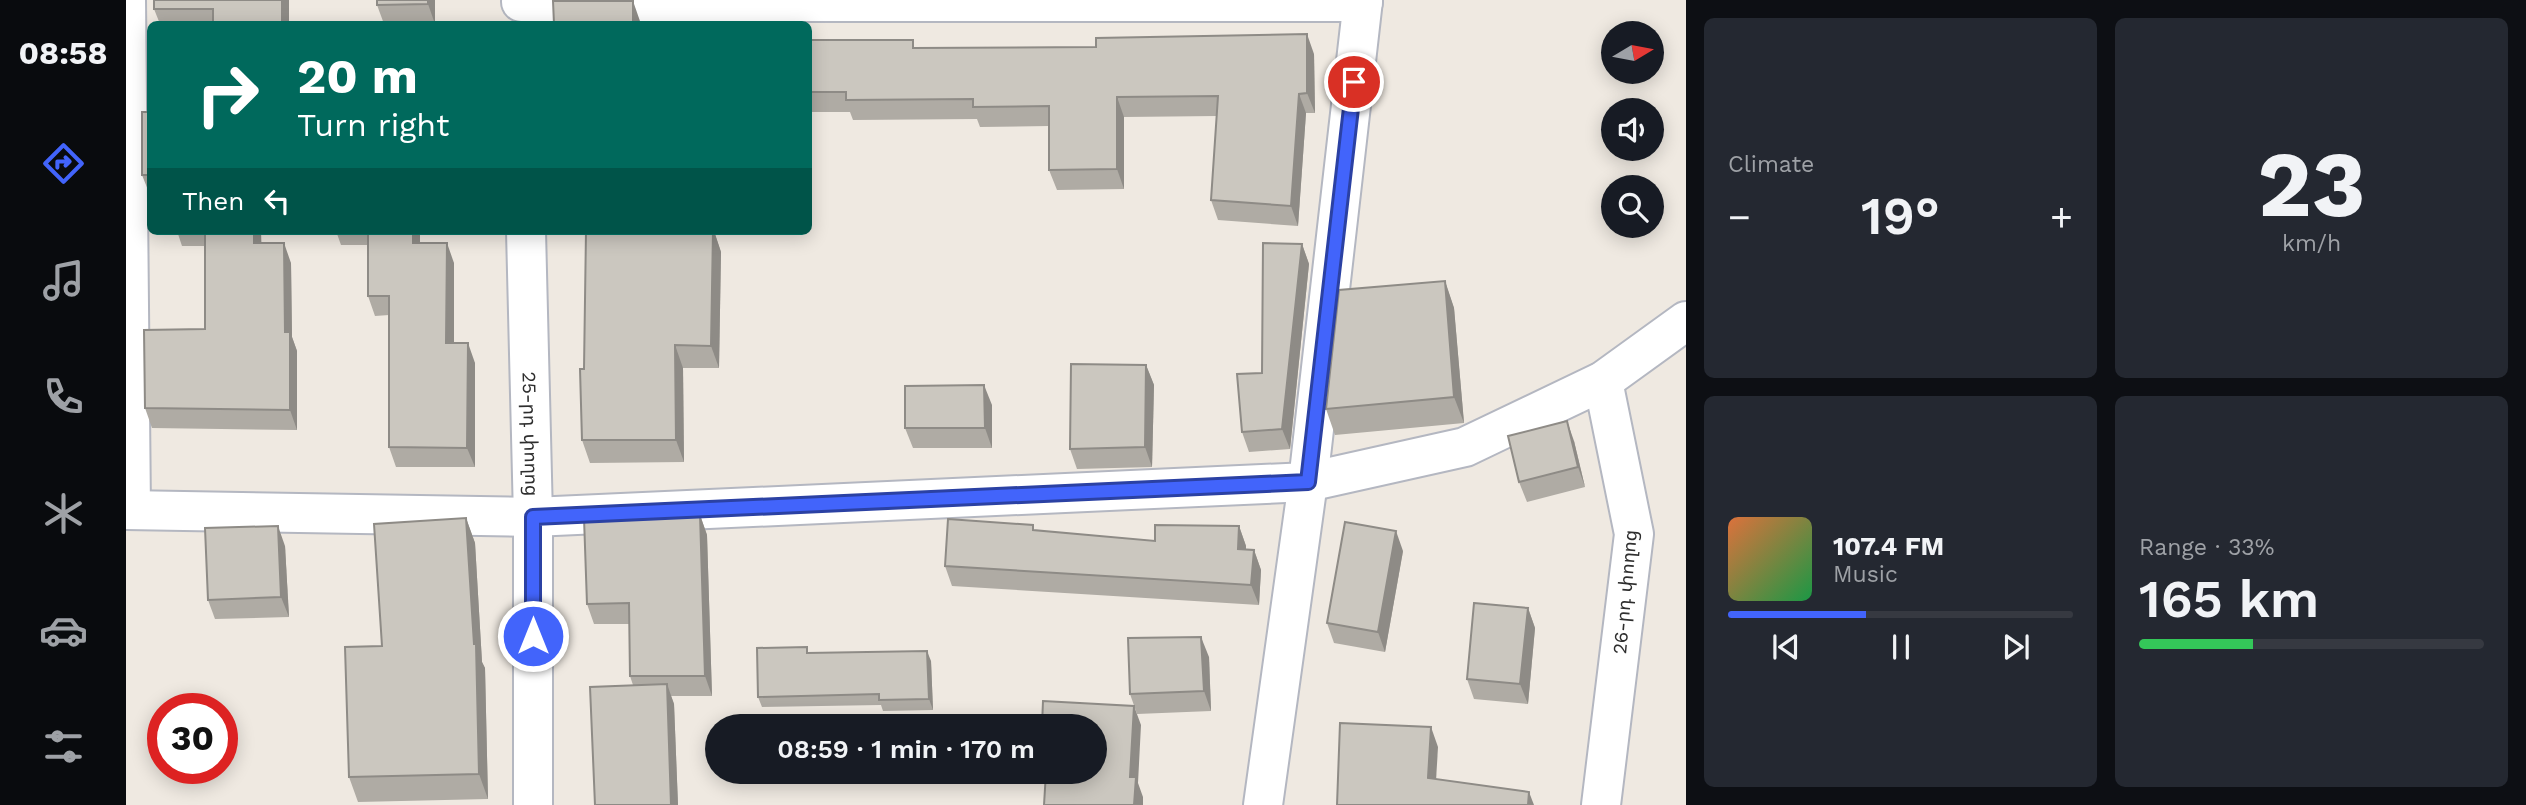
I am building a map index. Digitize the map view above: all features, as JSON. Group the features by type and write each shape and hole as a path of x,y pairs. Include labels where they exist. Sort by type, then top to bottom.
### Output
{"street":[{"path":"521,9 1363,1 1308,482 1263,805"},
{"name":"25-րդ փողոց","path":"526,235 533,517 533,805"},
{"path":"132,510 533,517 1308,482 1465,447 1603,381 1686,321"},
{"name":"26-րդ փողոց","path":"1601,805 1634,534 1603,381"}],"lane":[{"path":"132,0 132,510"}],"building":[{"path":"154,0 282,0 282,21 213,21 213,9 154,9"},
{"path":"377,0 428,0 428,4 377,5"},
{"path":"553,1 633,1 633,21 554,21"},
{"path":"1307,34 1307,93 1299,94 1291,206 1211,200 1218,96 1117,97 1117,169 1049,170 1049,106 973,107 973,99 846,100 846,92 812,92 812,40 913,40 913,48 1096,47 1096,38"},
{"path":"142,112 147,112 147,175 142,175"},
{"path":"205,235 254,235 254,243 284,243 285,332 290,332 290,410 145,408 144,330 205,329"},
{"path":"368,235 413,235 413,243 447,243 446,343 468,343 467,448 389,447 389,296 368,296"},
{"path":"586,235 713,235 711,346 675,345 676,440 582,440 580,369 584,369"},
{"path":"1263,243 1302,244 1282,429 1242,432 1237,374 1262,373"},
{"path":"1445,281 1454,397 1326,409 1339,290"},
{"path":"1071,364 1146,365 1145,447 1070,449"},
{"path":"984,385 985,428 905,428 905,386"},
{"path":"1567,421 1578,467 1519,482 1508,436"},
{"path":"700,515 705,676 630,676 629,603 587,604 584,518"},
{"path":"466,518 476,644 479,774 349,777 345,647 382,646 374,524"},
{"path":"948,519 1033,525 1033,530 1155,541 1155,525 1239,526 1238,549 1254,550 1251,585 945,566"},
{"path":"1345,522 1396,531 1378,632 1327,623"},
{"path":"278,526 281,597 208,600 205,528"},
{"path":"1474,603 1528,608 1520,684 1467,679"},
{"path":"1201,637 1204,691 1130,694 1128,638"},
{"path":"807,647 807,653 927,651 929,699 879,700 879,694 758,697 757,648"},
{"path":"667,684 671,805 595,805 590,687"},
{"path":"1043,701 1134,706 1130,777 1136,777 1134,805 1044,805 1045,784 1107,784 1107,714 1042,714"},
{"path":"1340,723 1431,727 1428,778 1529,792 1528,805 1337,805"}],"route":[{"path":"533,636 533,517 1308,482 1354,82"}]}
